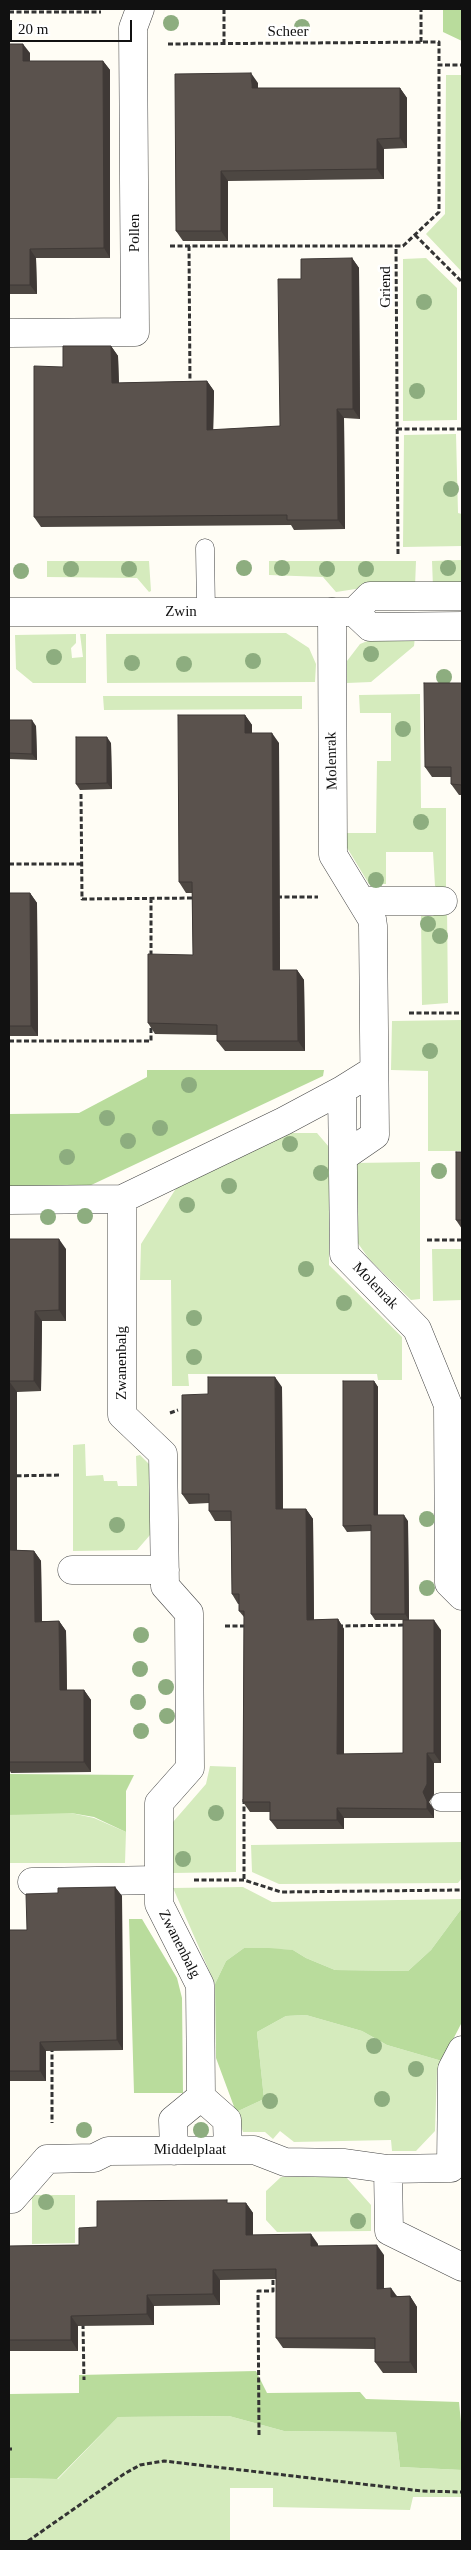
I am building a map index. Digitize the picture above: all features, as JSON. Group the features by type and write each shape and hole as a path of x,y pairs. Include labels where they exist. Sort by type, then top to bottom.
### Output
{"street":[{"name":"Pollen","path":"9,333 135,332 133,28 140,9"},
{"path":"343,612 370,596 462,596"},
{"name":"Zwin","path":"9,612 343,612"},
{"path":"343,612 370,627 462,626"},
{"name":"Molenrak","path":"343,612 333,855 372,919 375,1135 343,1157"},
{"path":"362,901 442,901"},
{"path":"9,1200 122,1199 284,1121 342,1090 374,1070"},
{"name":"Molenrak","path":"342,1090 344,1254 417,1330 455,1405 450,1583 462,1596"},
{"name":"Zwanenbalg","path":"122,1199 122,1415 162,1454 165,1586 189,1613 190,1768 160,1803 159,1904 200,1985 202,2097"},
{"path":"72,1570 164,1570"},
{"path":"32,1882 159,1880"},
{"name":"Middelplaat","path":"9,2199 12,2199 47,2159 94,2158 108,2151 254,2150 285,2162 345,2163 388,2169 451,2168 452,2069 462,2050"},
{"path":"174,2151 173,2120 202,2097 228,2120 228,2150"},
{"path":"388,2169 389,2231 462,2267"}],"lane":[{"path":"205,548 206,612"},
{"path":"440,1802 462,1802"}],"path":[{"path":"224,9 224,44"},
{"path":"421,9 421,42"},
{"path":"9,12 111,12"},
{"name":"Scheer","path":"158,44 439,42 439,65"},
{"path":"439,65 462,65"},
{"name":"Griend","path":"398,554 396,246 403,246 439,212 439,65"},
{"path":"415,235 462,282"},
{"path":"190,392 189,246 396,246"},
{"path":"398,429 462,429"},
{"path":"82,794 82,898 199,898"},
{"path":"9,864 82,864"},
{"path":"276,898 305,897"},
{"path":"151,898 151,965"},
{"path":"400,1013 462,1013"},
{"path":"9,1041 151,1041 151,1022"},
{"path":"427,1240 462,1240"},
{"path":"9,1476 61,1475"},
{"path":"334,1626 410,1625"},
{"path":"224,1626 250,1626"},
{"path":"244,1791 244,1880"},
{"path":"191,1880 244,1880 281,1892 462,1890"},
{"path":"52,2043 52,2128"},
{"path":"259,2435 258,2291 273,2291 273,2272"},
{"path":"83,2323 84,2380"},
{"path":"28,2541 124,2474 140,2465 164,2461 422,2491 462,2492"}],"green space":[{"path":"443,9 462,9 462,41 443,32"},
{"path":"446,75 462,75 462,272 426,234 445,214"},
{"path":"426,258 457,288 457,420 403,421 403,259"},
{"path":"456,434 458,513 462,514 462,546 403,547 404,435"},
{"path":"462,560 462,587 433,587 432,561"},
{"path":"47,561 149,561 151,591 149,592 137,578 47,577"},
{"path":"269,561 416,561 415,587 362,588 336,592 323,577 269,575"},
{"path":"286,633 309,648 316,664 315,682 107,683 106,634"},
{"path":"76,634 76,643 71,648 72,658 83,657 80,634 86,634 86,683 33,683 16,669 15,635"},
{"path":"415,637 414,646 371,682 347,683 347,661 360,644 375,638"},
{"path":"420,694 421,808 446,808 446,896 435,886 433,852 386,852 386,884 369,884 346,846 345,833 376,833 377,761 391,761 391,713 360,713 359,695"},
{"path":"103,696 302,696 302,709 104,710"},
{"path":"443,905 447,906 448,1003 422,1005 421,916 433,916"},
{"path":"462,1020 462,1151 428,1151 428,1071 391,1070 392,1021"},
{"path":"147,1070 324,1070 323,1076 87,1187 9,1187 9,1114 79,1113 147,1077"},
{"path":"288,1133 317,1133 329,1147 329,1265 402,1337 402,1380 378,1380 377,1374 188,1374 189,1386 172,1386 171,1280 140,1280 141,1244 175,1190 181,1184"},
{"path":"420,1162 420,1299 411,1300 369,1259 355,1239 355,1163"},
{"path":"432,1249 462,1249 462,1300 433,1301"},
{"path":"85,1444 86,1476 103,1475 104,1481 117,1481 118,1486 137,1486 136,1456 140,1455 149,1464 150,1535 137,1550 73,1551 73,1445"},
{"path":"210,1766 236,1767 236,1872 173,1873 173,1822 206,1784"},
{"path":"9,1774 134,1775 126,1791 126,1832 94,1817 71,1813 9,1815"},
{"path":"23,1813 71,1813 94,1818 126,1832 125,1863 9,1863 9,1815"},
{"path":"462,1842 462,1878 458,1883 279,1884 252,1872 251,1845"},
{"path":"243,1887 272,1902 462,1899 462,1908 431,1950 408,1971 335,1970 306,1958 293,1950 244,1948 226,1961 215,1984 173,1888"},
{"path":"462,1908 462,2022 442,2061 387,2045 362,2031 306,2015 286,2016 257,2032 264,2099 236,2112 216,2058 215,1984 226,1961 244,1948 269,1948 293,1950 306,1958 335,1970 408,1971 431,1950"},
{"path":"129,1919 142,1919 177,1978 182,1998 183,2093 134,2093"},
{"path":"306,2015 362,2031 387,2045 442,2061 437,2070 435,2131 416,2151 392,2151 391,2140 294,2142 280,2131 273,2139 265,2132 243,2132 236,2112 264,2099 257,2032 286,2016"},
{"path":"281,2177 346,2177 371,2205 371,2231 277,2232 266,2220 266,2191"},
{"path":"32,2195 75,2195 75,2243 32,2244"},
{"path":"256,2371 267,2393 360,2392 366,2399 459,2402 462,2433 462,2470 400,2467 396,2432 284,2431 229,2416 118,2417 57,2479 9,2478 9,2394 79,2393 79,2375"},
{"path":"229,2416 284,2431 396,2432 400,2467 462,2470 462,2497 413,2497 410,2510 273,2507 273,2488 230,2488 230,2541 9,2541 9,2478 58,2479 118,2417"}],"building":[{"path":"9,44 23,44 23,61 103,61 104,248 30,249 30,285 9,285"},
{"path":"251,73 252,88 400,88 400,138 377,139 377,169 221,171 221,231 176,231 175,74"},
{"path":"352,258 353,409 337,409 338,520 287,520 287,515 34,517 34,366 63,367 63,346 111,346 112,383 207,381 207,430 280,426 278,279 301,279 301,259"},
{"path":"424,683 462,683 462,785 451,784 451,767 425,767"},
{"path":"178,715 245,715 245,733 272,733 273,970 297,970 298,1041 217,1041 217,1025 148,1023 148,954 193,955 192,882 179,882"},
{"path":"9,720 32,720 32,754 9,753"},
{"path":"76,737 107,737 107,783 76,784"},
{"path":"9,893 30,893 31,1026 9,1026"},
{"path":"456,1152 462,1152 462,1220 456,1220"},
{"path":"9,1239 59,1239 59,1310 35,1311 34,1381 9,1381"},
{"path":"208,1377 275,1377 276,1509 306,1509 307,1620 338,1619 337,1754 403,1753 403,1620 434,1620 434,1753 427,1753 427,1784 423,1792 427,1801 427,1809 337,1808 337,1820 270,1820 270,1802 243,1802 244,1611 239,1611 239,1594 232,1594 231,1511 209,1511 209,1494 182,1494 182,1395 208,1394"},
{"path":"9,1381 10,1550 34,1551 35,1622 59,1621 60,1690 84,1690 84,1762 9,1762"},
{"path":"343,1381 374,1381 374,1515 404,1515 405,1614 371,1614 371,1525 343,1526"},
{"path":"115,1887 117,2040 40,2042 40,2071 9,2071 9,1930 27,1930 26,1894 58,1893 58,1888"},
{"path":"227,2200 227,2203 246,2203 246,2235 311,2234 311,2246 377,2245 377,2289 391,2288 391,2297 410,2296 410,2362 375,2362 375,2338 276,2338 276,2269 213,2270 213,2294 147,2295 147,2314 71,2316 71,2340 9,2340 9,2246 79,2245 79,2228 97,2227 97,2201"}]}
